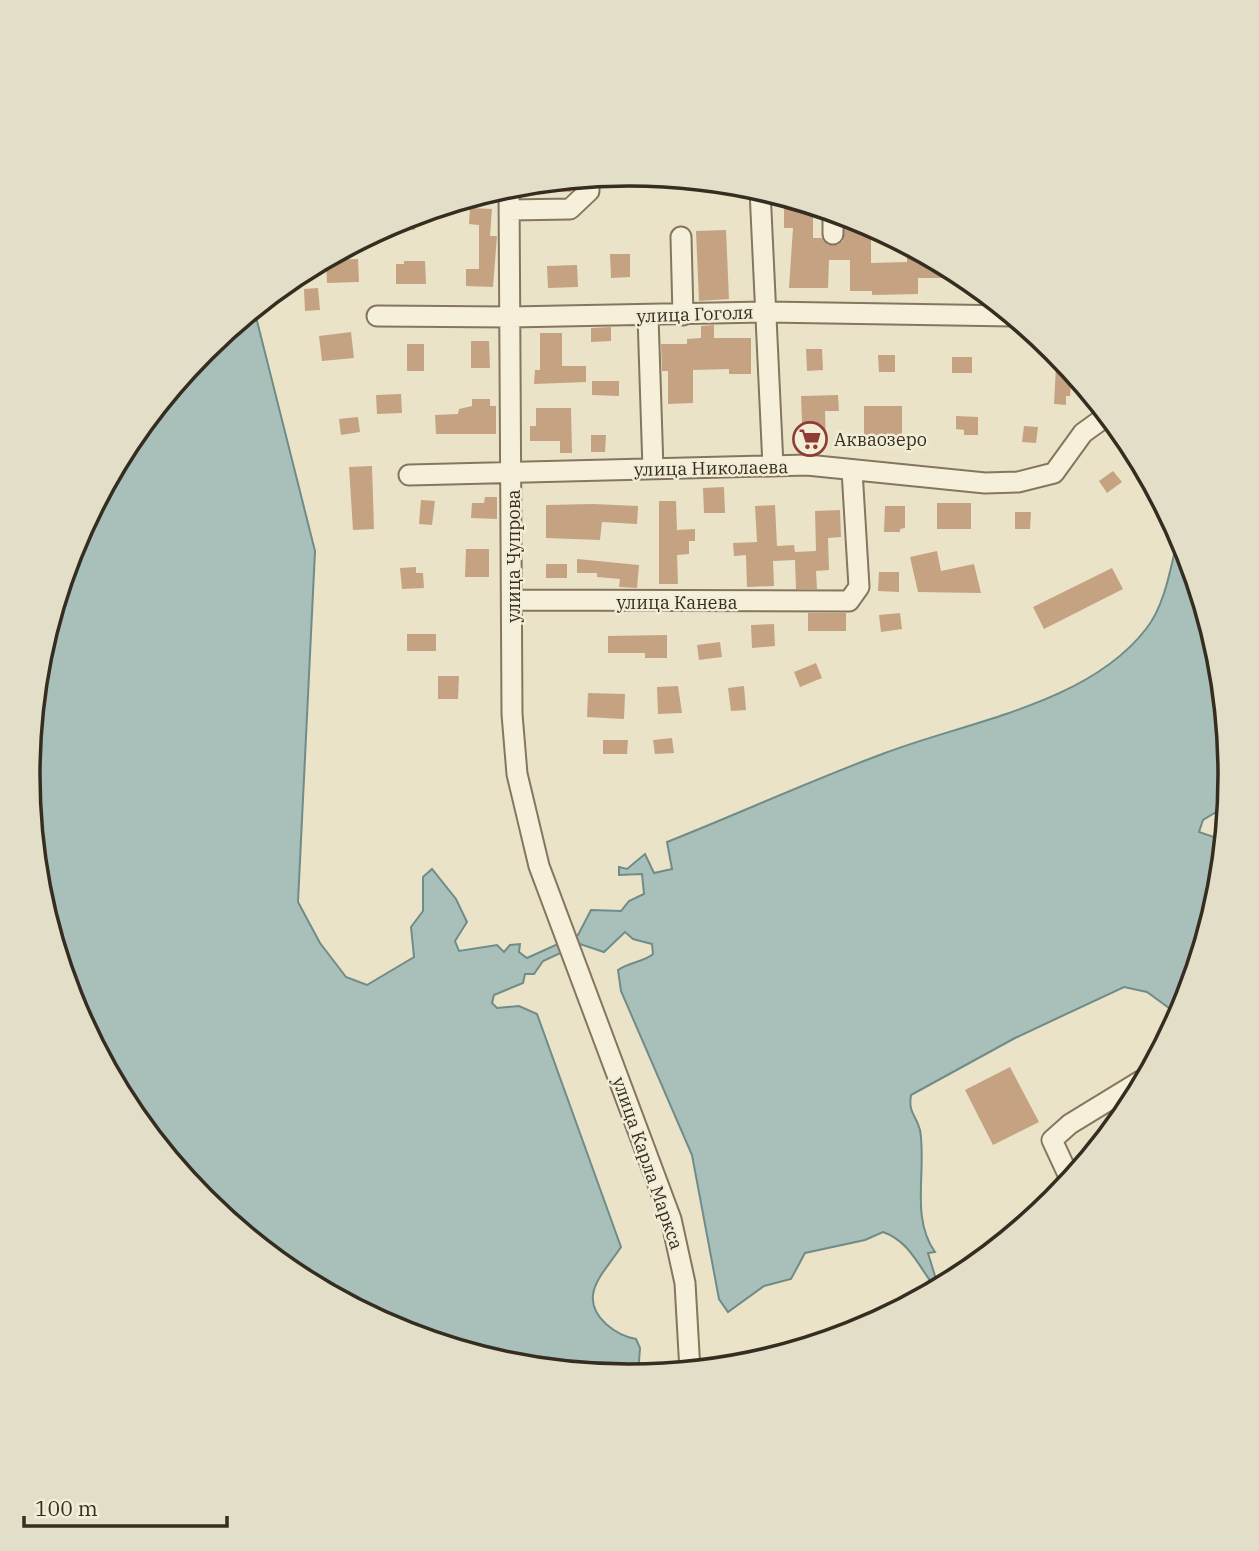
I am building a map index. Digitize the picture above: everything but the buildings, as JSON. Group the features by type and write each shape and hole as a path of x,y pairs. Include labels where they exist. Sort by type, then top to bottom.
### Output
{"street":[{"path":"510,209 570,209 589,188"},
{"name":"улица Чупрова","path":"510,199 513,474 512,714 517,774 530,836 575,961"},
{"path":"761,202 773,466"},
{"path":"833,223 833,234"},
{"path":"681,237 684,315"},
{"name":"улица Гоголя","path":"377,316 648,316 767,312 998,316"},
{"path":"648,316 653,469"},
{"name":"улица Николаева","path":"408,475 807,465 985,483 1018,482 1054,472 1083,433 1100,421"},
{"name":"улица Канева","path":"512,600 849,601 859,587 852,471"},
{"name":"улица Карла Маркса","path":"575,961 671,1219 685,1283 689,1361"},
{"path":"1066,1171 1052,1140 1070,1124 1128,1088"}],"water":[{"path":"257,319 315,551 298,902 320,943 346,977 367,985 414,957 411,927 423,911 423,877 432,869 456,899 467,922 455,941 459,951 497,945 504,952 510,945 520,944 519,952 527,958 578,935 591,910 621,911 629,901 644,894 642,874 619,875 619,867 627,869 645,854 654,873 672,869 667,842 885,753 1025,707 1093,676 1122,655 1153,619 1167,583 1175,552 1199,623 1207,661 1214,699 1219,776 1217,812 1203,820 1199,832 1215,838 1214,852 1199,928 1187,965 1170,1009 1147,992 1124,987 1015,1038 911,1095 911,1110 920,1130 922,1145 923,1224 935,1252 928,1253 936,1278 931,1281 908,1249 893,1236 883,1232 865,1240 805,1253 791,1279 764,1286 728,1312 719,1299 692,1155 621,991 618,970 653,954 652,944 633,939 625,932 604,952 580,944 543,961 534,974 525,974 523,983 494,995 492,1003 497,1008 519,1006 537,1014 621,1247 596,1285 593,1304 597,1314 609,1327 636,1339 640,1348 639,1365 630,1365 553,1360 515,1353 477,1345 404,1320 335,1286 271,1243 241,1219 186,1164 162,1134 119,1070 85,1001 60,928 45,852 42,814 40,776 45,699 60,623 85,550 101,515 140,448 186,387"}],"place":[{"name":"Акваозеро","path":"810,439"}]}
